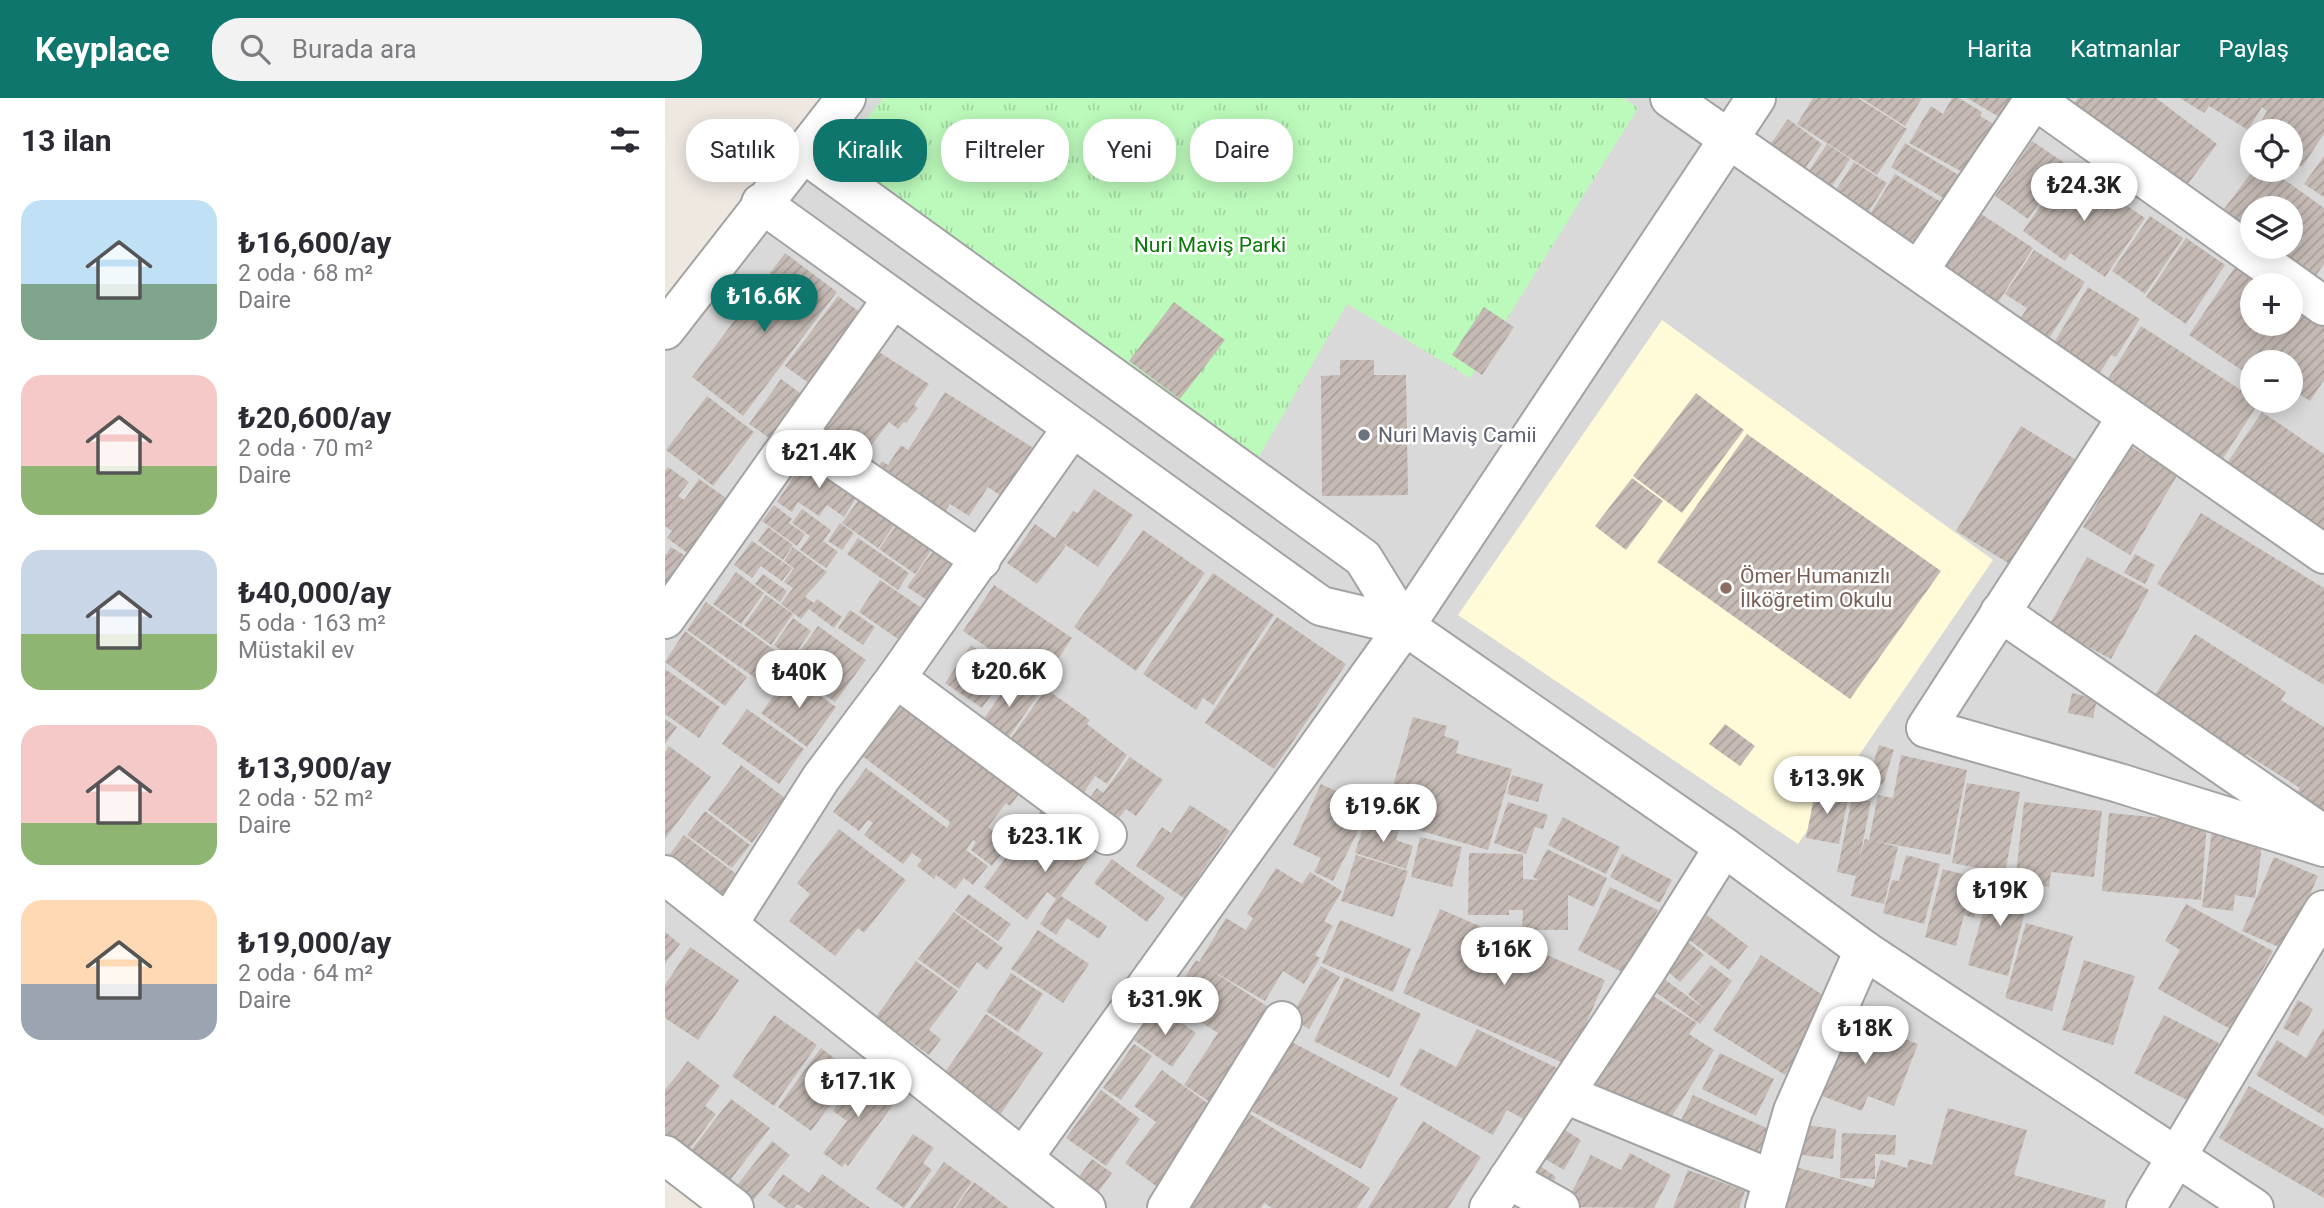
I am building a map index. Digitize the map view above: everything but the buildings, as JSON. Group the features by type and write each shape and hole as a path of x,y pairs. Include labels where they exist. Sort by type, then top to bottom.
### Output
{"street":[{"path":"665,330 761,203 846,98"},
{"path":"1670,98 2324,554"},
{"path":"1023,1158 1405,626 1756,98"},
{"path":"1919,270 2034,98 2324,306"},
{"path":"802,152 1363,558 1405,626"},
{"path":"761,203 1321,606 1405,626 1724,847 1864,950 2179,1155 2254,1208"},
{"path":"665,619 893,298"},
{"path":"2127,417 1926,728 2119,783 2324,847"},
{"path":"728,924 821,778 981,560 1072,428"},
{"path":"797,434 981,560"},
{"path":"2000,612 2324,835"},
{"path":"896,678 1107,835"},
{"path":"1560,1208 1499,1194 1724,847"},
{"path":"665,875 1086,1208"},
{"path":"2146,1208 2324,910"},
{"path":"1565,1094 1768,1194 1793,1111 1864,950"},
{"path":"1167,1208 1282,1021"},
{"path":"665,1154 734,1208"}],"shaded area":[{"path":"847,98 2324,98 2324,1208 713,1208 665,1175 665,325 780,182 799,182 799,158 813,140 813,182 927,182 927,119 830,119"},
{"name":"Ömer Humanızlı İlköğretim Okulu","path":"1662,320 1993,560 1798,844 1458,615"}],"green space":[{"name":"Nuri Maviş Parki","path":"883,98 1624,98 1638,108 1470,378 1347,304 1257,460 874,182 927,182 927,119 867,119"}],"place":[{"name":"Nuri Maviş Camii","path":"1364,435"},
{"name":"Ömer Humanızlı İlköğretim Okulu","path":"1726,588"}]}
